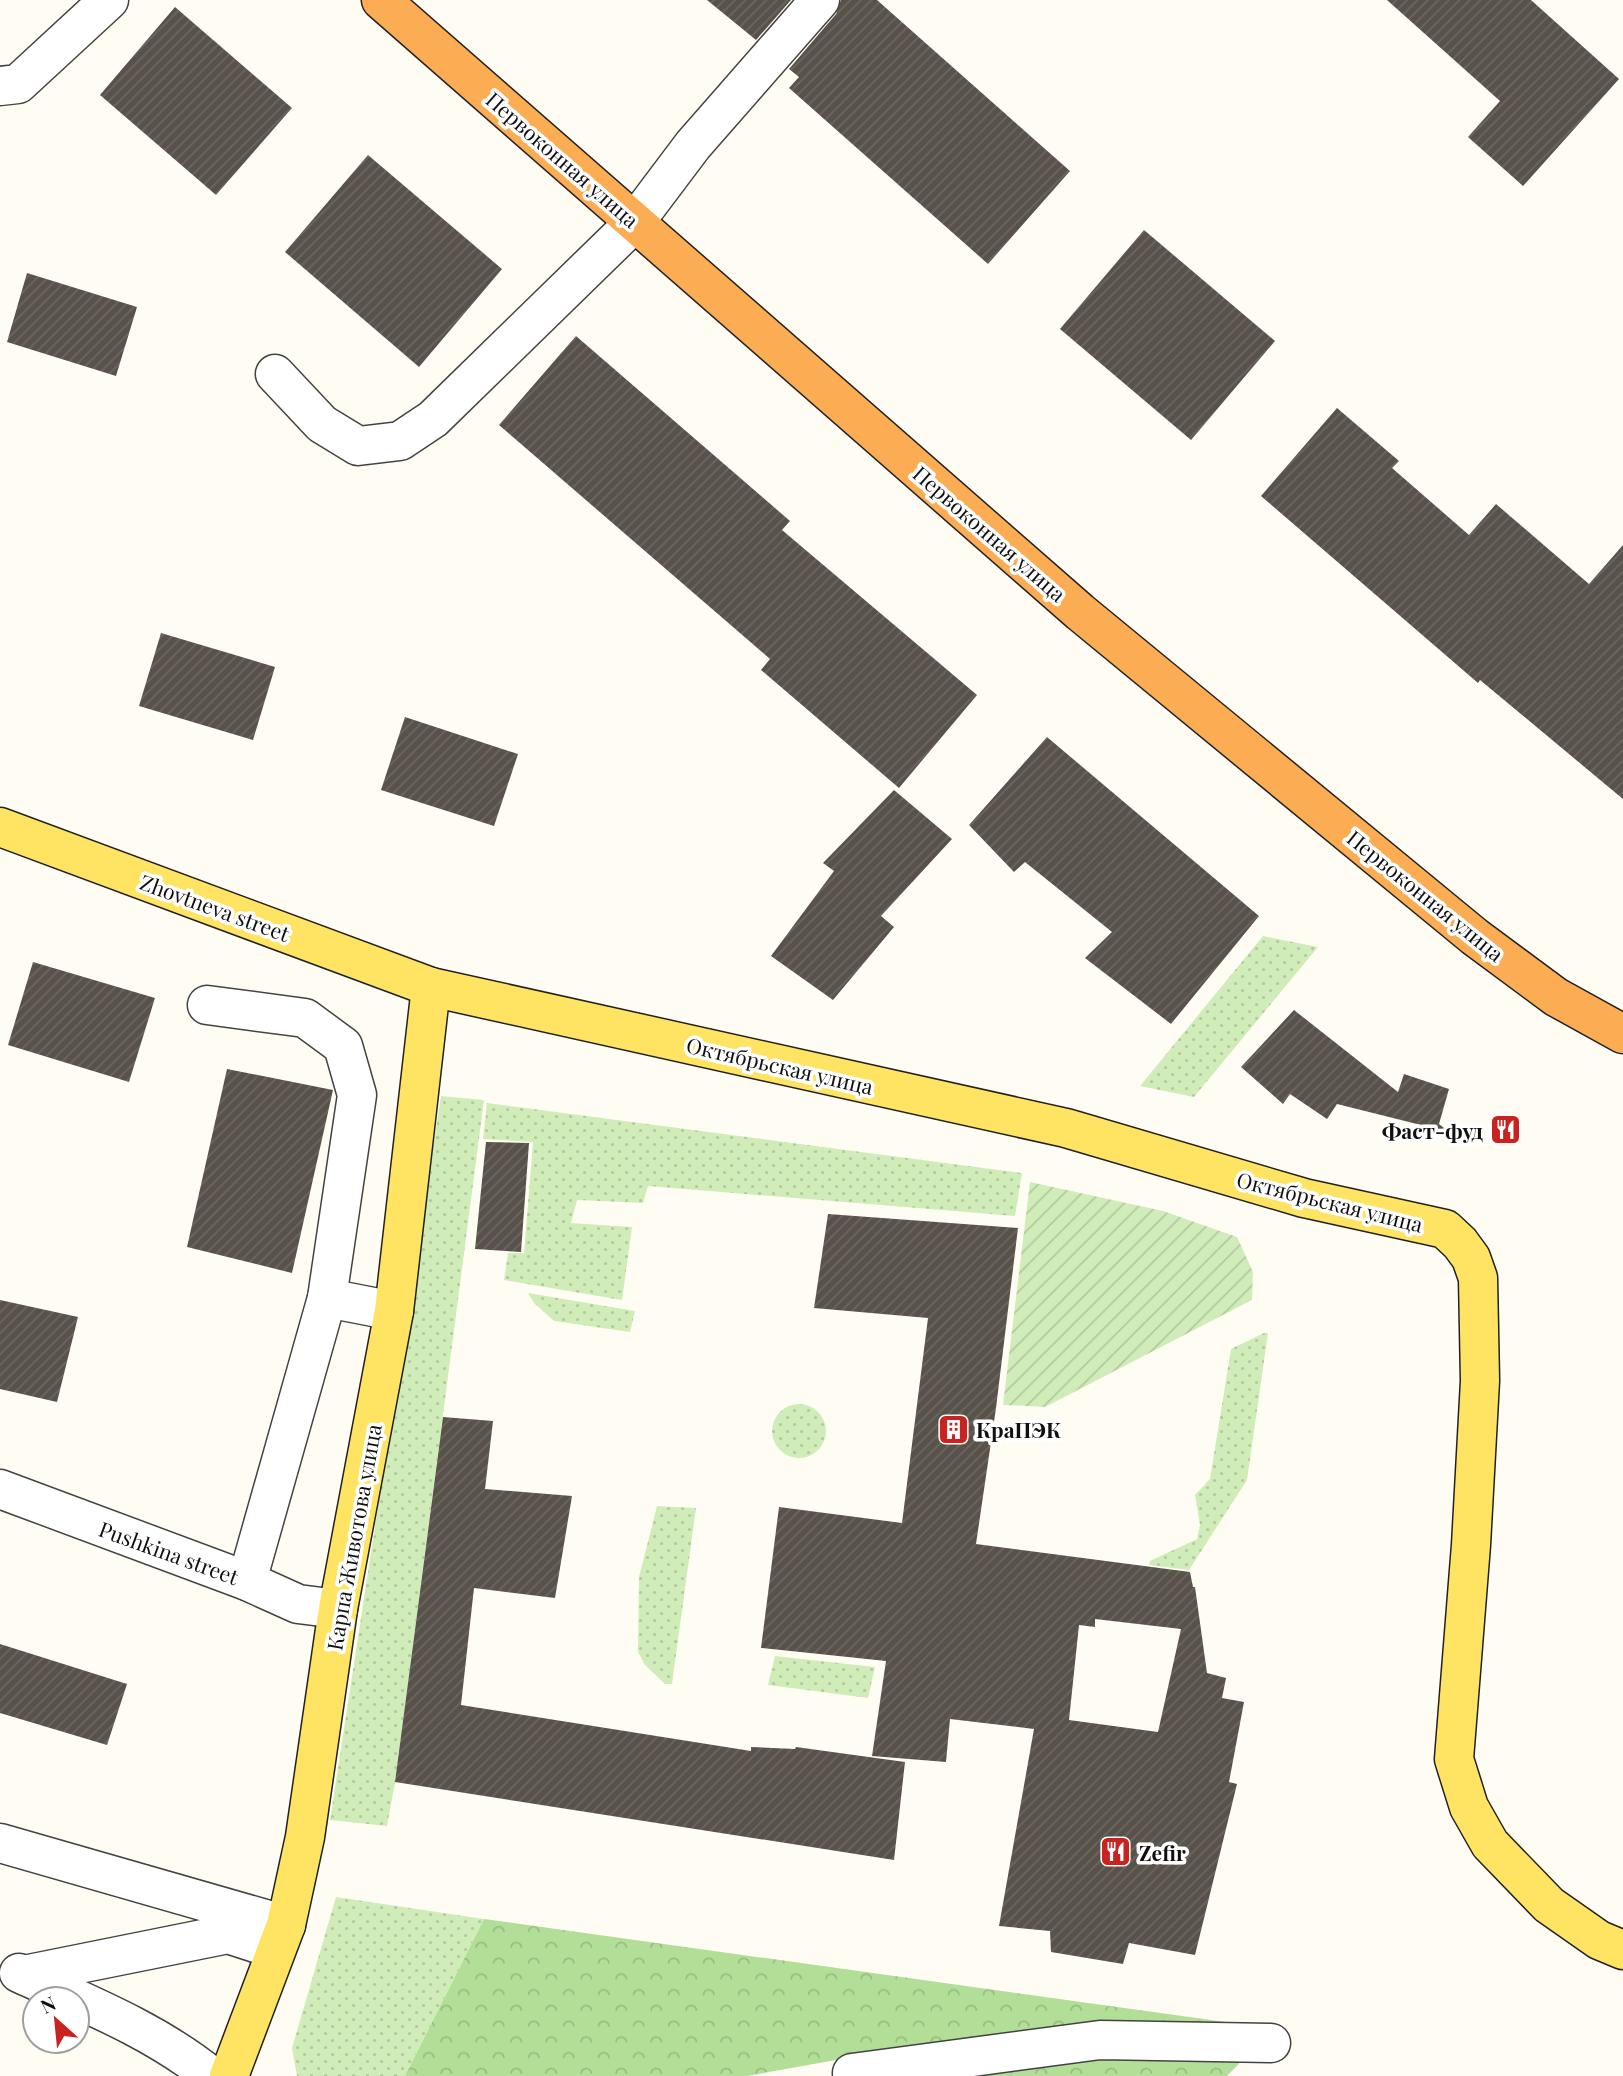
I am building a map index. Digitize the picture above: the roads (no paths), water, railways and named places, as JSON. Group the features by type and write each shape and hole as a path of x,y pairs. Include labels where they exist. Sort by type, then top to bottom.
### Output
{"highway":[{"name":"Первоконная улица","path":"381,0 1080,612 1475,937 1556,997 1623,1034"}],"main road":[{"name":"Zhovtneva street","path":"0,827 431,987"},
{"name":"Карпа Животова улица","path":"229,2076 282,1938 305,1837 338,1609 394,1311 431,987"},
{"name":"Октябрьская улица","path":"431,987 1066,1128 1304,1198 1445,1229 1471,1258 1478,1278 1480,1381 1471,1545 1454,1759 1469,1807 1490,1844 1549,1905 1599,1940 1623,1950"}],"street":[{"path":"0,86 18,85 109,0"},
{"path":"275,374 322,424 358,446 400,441 433,419 635,222 693,145 820,0"},
{"path":"208,1004 306,1018 342,1046 357,1095 327,1298 247,1581"},
{"path":"327,1298 394,1311"},
{"name":"Pushkina street","path":"0,1489 247,1581 298,1604 338,1609"},
{"path":"0,1843 282,1938"},
{"path":"12,1970 228,1934 282,1938"},
{"path":"12,1970 124,2021 181,2052 211,2076"},
{"path":"849,2075 1100,2040 1271,2043"}],"place":[{"name":"Фаст-фуд","path":"1506,1130"},
{"name":"КраПЭК","path":"953,1429"},
{"name":"Zefir","path":"1116,1852"}]}
